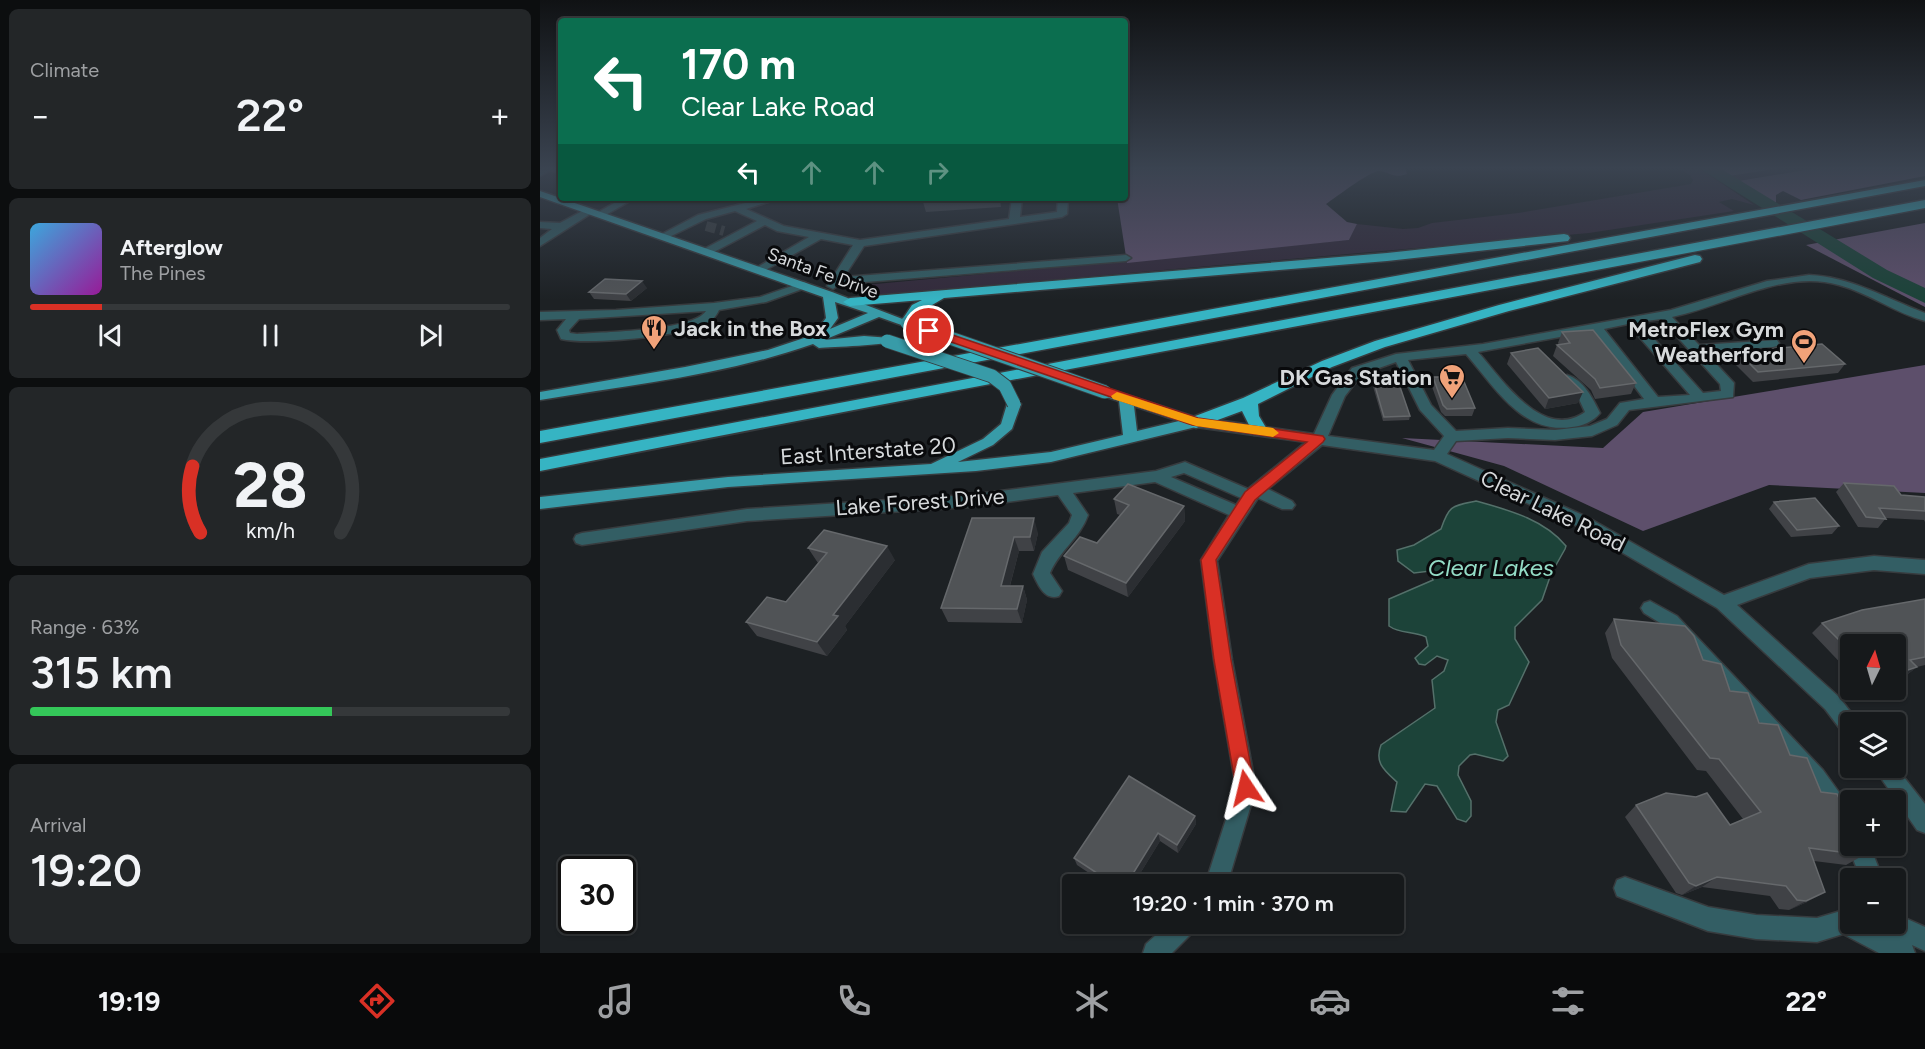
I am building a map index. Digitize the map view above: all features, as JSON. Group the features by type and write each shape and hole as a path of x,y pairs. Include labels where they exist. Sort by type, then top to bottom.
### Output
{"highway":[{"path":"540,437 1770,211"},
{"path":"540,465 906,394 1118,357 1889,211"},
{"path":"1196,422 1249,402 1327,364 1380,344 1503,308 1741,247 1772,234"},
{"path":"850,302 1387,257 1587,236 1626,238"},
{"path":"907,323 917,308 944,295"},
{"path":"879,313 916,297"},
{"path":"1249,402 1251,416 1260,431"}],"main road":[{"name":"Santa Fe Drive","path":"592,211 1126,400 1196,422"},
{"path":"817,339 832,318 828,294"},
{"path":"540,396 725,364 817,339 879,313"},
{"path":"773,352 834,341 887,341 992,376 1005,386 1014,404 1007,426 988,442 932,468"},
{"path":"1126,400 1131,438"},
{"name":"East Interstate 20","path":"540,503 728,482 976,466 1051,457 1196,422"}],"street":[{"path":"540,243 562,226 590,211"},
{"path":"663,236 693,221 721,211"},
{"path":"744,211 781,229 860,243 1062,214 1062,211"},
{"path":"1014,221 1015,211"},
{"path":"693,221 706,226"},
{"path":"708,251 765,221"},
{"path":"540,225 562,226"},
{"path":"724,231 738,236"},
{"path":"760,270 819,236"},
{"path":"828,294 860,243"},
{"path":"837,281 1126,258"},
{"path":"1219,874 1246,788 1223,660 1209,560 1254,493 1319,439 1339,395 1357,371 1400,357 1530,345 1596,327 1702,306 1751,288 1806,278 1829,279 1854,286 1925,317"},
{"path":"540,316 714,307 762,300 804,285"},
{"path":"576,315 563,330 565,336 577,338 678,328 703,321 711,316 714,307"},
{"path":"1452,436 1508,433 1555,435 1592,431 1612,422 1625,406 1728,394 1727,383 1663,315"},
{"path":"1631,320 1700,398"},
{"path":"1596,327 1654,402"},
{"path":"1696,349 1773,343"},
{"path":"1470,350 1523,410 1542,420 1564,424 1585,420 1593,413 1584,395 1559,372"},
{"path":"1400,357 1425,407 1452,436"},
{"name":"Clear Lake Road","path":"1196,422 1438,456 1581,521 1723,603 1832,703 1840,713"},
{"path":"1438,456 1452,436"},
{"name":"Lake Forest Drive","path":"582,539 747,515 969,501 1063,490 1156,476 1185,467 1287,505"},
{"path":"1156,476 1239,513"},
{"path":"1053,591 1041,574 1048,556 1077,526 1080,515 1063,490"},
{"path":"1723,603 1809,571 1874,563 1925,567"},
{"path":"1650,608 1671,621 1816,777 1840,811"},
{"path":"1892,778 1925,822"},
{"path":"1625,888 1708,920 1756,927 1817,930 1840,923"},
{"path":"1906,930 1925,939"},
{"path":"1155,953 1175,934"},
{"path":"1870,934 1903,953"}],"shaded area":[{"path":"1119,211 1335,211 1347,222 1357,224 1349,240 1127,263"},
{"path":"1731,211 1589,233 889,294 866,295 853,291 854,286 1349,240 1357,224 1403,229 1418,228 1432,223 1518,213"},
{"path":"1925,223 1925,307 1806,245"},
{"path":"1925,365 1925,493 1769,485 1643,531 1504,466 1402,438 1603,448 1643,412"}],"water":[{"name":"Clear Lakes","path":"1476,501 1513,512 1536,522 1566,546 1551,574 1542,600 1515,627 1515,639 1529,662 1509,705 1498,710 1496,722 1508,756 1503,761 1475,754 1470,755 1459,766 1458,775 1471,801 1471,816 1466,822 1457,819 1437,786 1425,784 1406,812 1391,811 1397,782 1380,762 1381,745 1435,708 1432,680 1444,671 1448,660 1437,656 1425,665 1419,664 1415,658 1428,646 1426,637 1389,626 1389,599 1433,580 1430,571 1414,573 1398,561 1397,550 1414,545 1441,529 1446,515 1452,508"}],"building":[{"path":"605,279 642,281 626,294 589,292"},
{"path":"1593,330 1636,383 1600,388 1595,379 1557,345 1570,343 1562,332"},
{"path":"1822,344 1845,364 1758,372 1738,352"},
{"path":"1538,348 1583,392 1549,398 1511,353"},
{"name":"DK Gas Station","path":"1433,377 1462,377 1475,408 1447,409 1443,405"},
{"path":"1397,378 1410,416 1384,417 1373,379"},
{"path":"1844,483 1894,486 1901,495 1925,497 1925,511 1879,508 1886,519 1866,517"},
{"path":"1128,484 1184,506 1126,583 1064,556 1080,537 1097,543 1129,505 1114,499"},
{"path":"1815,498 1839,526 1797,530 1774,502"},
{"path":"972,518 1034,518 1030,537 1014,537 1001,586 1023,586 1017,609 941,608"},
{"path":"824,530 887,546 833,615 838,616 817,642 746,622 767,597 786,602 827,553 808,548"},
{"path":"1925,599 1925,657 1910,660 1917,667 1906,671 1906,634 1840,634 1840,641 1822,623 1862,610"},
{"path":"1614,619 1685,626 1694,636 1703,660 1721,664 1730,691 1748,693 1759,723 1778,725 1790,755 1807,758 1821,792 1837,794 1840,801 1840,852 1809,848 1825,892 1806,901 1797,900 1786,886 1717,877 1696,886 1689,883 1636,805 1666,793 1696,797 1707,793 1730,825 1761,812 1719,759 1710,758 1621,645"},
{"path":"1129,776 1195,816 1177,845 1158,833 1133,874 1098,874 1074,858"}],"waterway":[{"path":"1778,211 1880,274 1925,296"}],"tunnel":[{"path":"706,226 724,231"}],"slow traffic":[{"path":"1117,396 1196,422 1273,433"}],"place":[{"name":"Jack in the Box","path":"654,351"},
{"name":"MetroFlex Gym Weatherford","path":"1804,365"},
{"name":"DK Gas Station","path":"1452,400"}],"route":[{"path":"929,331 1196,422 1319,439 1250,496 1209,560 1223,660 1246,788"}]}
